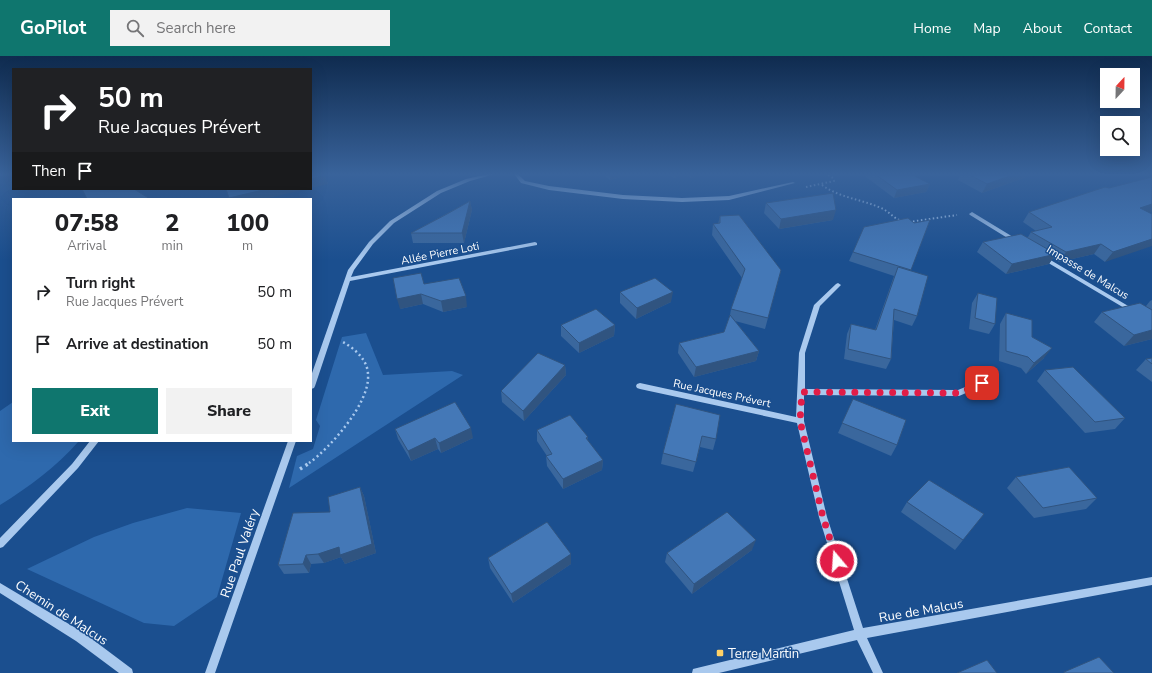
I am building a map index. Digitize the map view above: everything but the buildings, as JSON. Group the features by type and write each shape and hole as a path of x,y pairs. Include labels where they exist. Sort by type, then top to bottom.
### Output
{"street":[{"path":"312,383 351,270 371,243 392,222 423,203"},
{"path":"972,214 1025,246"},
{"name":"Allée Pierre Loti","path":"348,280 535,244"},
{"name":"Impasse de Malcus","path":"1039,254 1139,314"},
{"path":"838,285 817,305 802,353 800,421 823,517 860,634 878,673"},
{"path":"802,392 959,393 982,383"},
{"name":"Rue Jacques Prévert","path":"640,386 800,421"},
{"path":"0,544 75,466 94,442"},
{"name":"Rue Paul Valéry","path":"210,673 292,442"},
{"name":"Rue de Malcus","path":"697,673 860,634 1152,581"},
{"name":"Chemin de Malcus","path":"0,588 80,636 128,673"}],"path":[{"path":"865,203 884,208 898,220 907,222 972,214"},
{"path":"277,482 312,463 342,432 361,400 368,380 367,366 355,351 347,344 329,336"}],"shaded area":[{"path":"366,333 383,375 452,371 463,375 289,488 297,456 313,449 320,426 316,420 342,337"},
{"path":"12,403 12,442 78,442 42,476 0,505 0,411"},
{"path":"187,508 241,513 217,597 174,626 144,623 27,569 94,537 133,523"}],"place":[{"name":"Terre Martin","path":"720,653"}],"route":[{"path":"837,561 823,517 800,421 802,392 959,393 982,383"}]}
